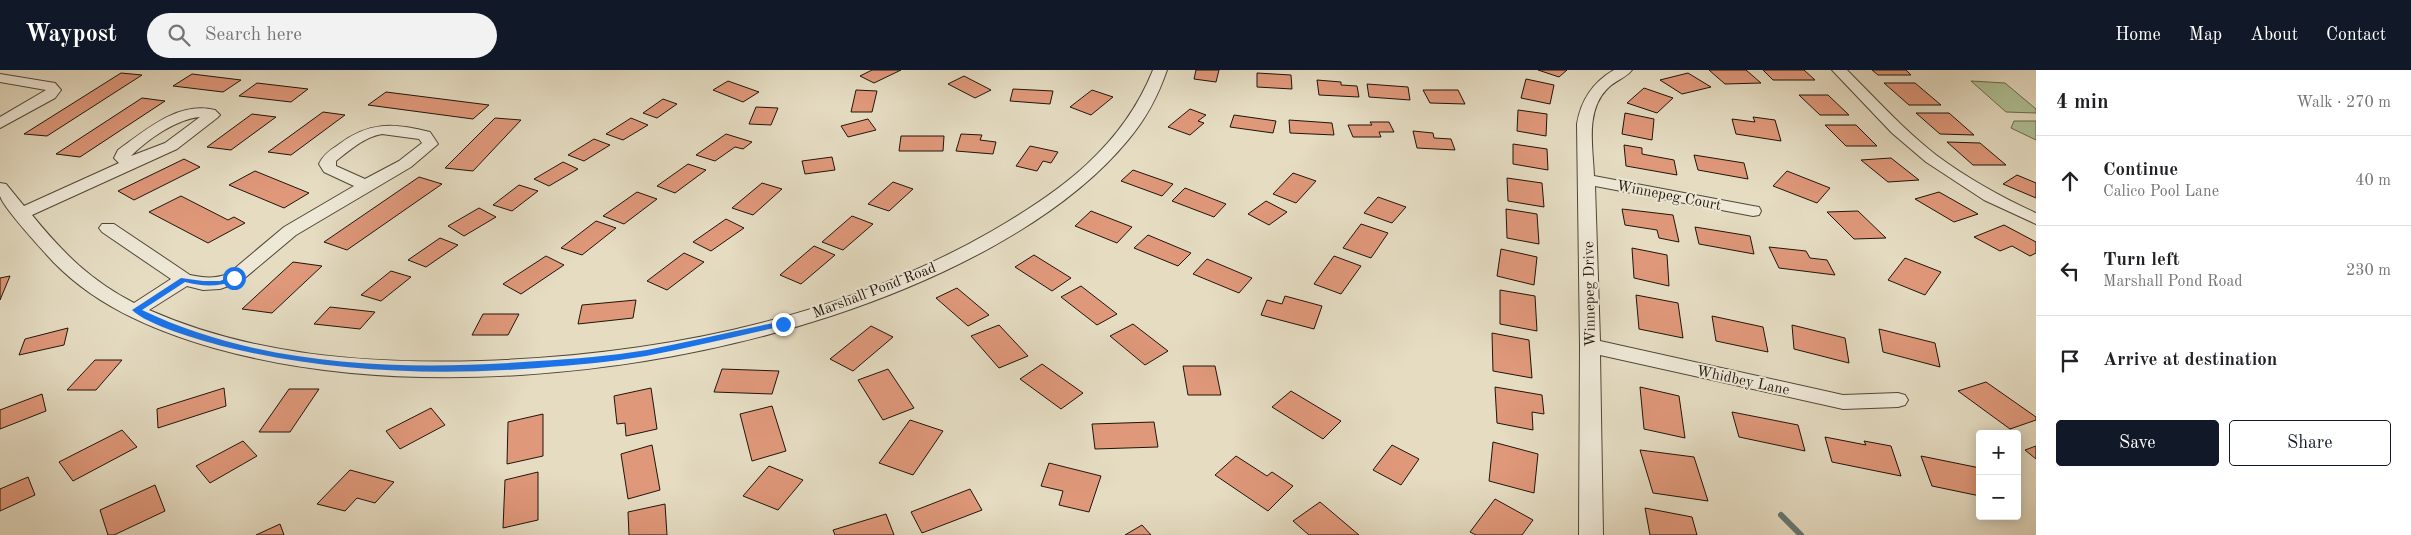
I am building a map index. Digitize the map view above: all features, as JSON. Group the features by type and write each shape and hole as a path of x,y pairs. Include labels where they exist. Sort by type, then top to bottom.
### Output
{"street":[{"name":"Marshall Pond Road","path":"0,188 65,265 93,287 170,326 209,340 251,350 342,364 424,369 485,368 580,361 646,353 783,324 848,302 926,271 989,240 1046,205 1076,182 1115,145 1134,122 1152,93 1160,70"},
{"name":"Winnepeg Drive","path":"1590,535 1590,346 1585,124 1588,104 1600,87 1625,70"},
{"path":"1839,70 1916,147 1936,163 1980,191 2036,219"},
{"path":"0,78 50,86 54,90 50,95 0,123"},
{"path":"22,213 171,146 212,115 198,111 179,116 124,153 122,158 130,163"},
{"path":"108,228 184,279 203,284 220,283 234,278 290,231 405,164 430,144 429,139 425,135 385,128 370,130 360,134 328,159 327,164 330,169 366,185"},
{"name":"Winnepeg Court","path":"1586,179 1753,210"},
{"path":"136,310 184,279"},
{"name":"Whidbey Lane","path":"1590,346 1843,402 1859,403 1898,400"}],"green space":[{"path":"1971,81 2005,83 2036,109 2036,113 2006,112"},
{"path":"2014,121 2036,121 2036,140 2011,128"}],"building":[{"path":"872,70 901,70 874,83 860,76"},
{"path":"1196,70 1219,70 1216,82 1194,79"},
{"path":"1538,70 1567,70 1559,77"},
{"path":"1709,70 1746,70 1761,83 1725,84"},
{"path":"1763,70 1804,70 1815,80 1773,80"},
{"path":"1872,70 1906,70 1911,75 1878,75"},
{"path":"121,73 142,75 47,136 24,134"},
{"path":"1257,73 1291,75 1292,89 1257,87"},
{"path":"1688,73 1711,87 1682,94 1660,80"},
{"path":"192,74 241,80 223,92 173,86"},
{"path":"964,76 991,90 975,98 948,84"},
{"path":"1526,79 1554,85 1550,104 1521,98"},
{"path":"1317,80 1341,82 1341,85 1357,86 1359,97 1319,95"},
{"path":"728,81 759,92 743,102 713,90"},
{"path":"257,83 308,89 291,102 239,96"},
{"path":"1884,83 1915,83 1941,105 1909,105"},
{"path":"1367,84 1408,87 1410,100 1369,97"},
{"path":"1644,88 1673,98 1657,113 1627,103"},
{"path":"1013,89 1053,91 1050,104 1010,101"},
{"path":"856,90 877,91 872,112 851,112"},
{"path":"1092,90 1113,97 1091,115 1070,107"},
{"path":"1423,90 1458,90 1465,104 1430,103"},
{"path":"386,92 489,105 473,119 368,105"},
{"path":"1799,95 1828,95 1849,115 1820,115"},
{"path":"142,98 165,101 80,157 56,154"},
{"path":"663,99 677,104 657,118 643,113"},
{"path":"756,107 778,108 771,125 749,124"},
{"path":"1190,109 1206,115 1198,121 1204,123 1190,135 1168,127"},
{"path":"1518,110 1547,114 1546,136 1517,131"},
{"path":"323,112 345,115 291,155 268,152"},
{"path":"1625,113 1654,119 1652,140 1622,134"},
{"path":"1916,113 1949,113 1974,135 1940,134"},
{"path":"252,114 276,117 231,150 207,147"},
{"path":"1234,115 1276,121 1273,133 1230,127"},
{"path":"1753,117 1775,120 1781,141 1736,134 1732,119 1755,122"},
{"path":"495,118 521,120 473,171 445,168"},
{"path":"631,118 648,125 623,140 606,134"},
{"path":"868,119 876,130 848,137 841,126"},
{"path":"1289,120 1332,123 1334,135 1290,133"},
{"path":"1370,122 1389,122 1394,132 1379,132 1381,137 1353,137 1348,125 1372,125"},
{"path":"1825,125 1856,125 1877,146 1846,146"},
{"path":"1413,131 1433,133 1434,138 1451,139 1455,150 1417,148"},
{"path":"726,134 752,142 743,149 735,147 715,161 696,155"},
{"path":"961,134 982,135 980,140 996,142 993,154 956,151"},
{"path":"901,136 944,136 943,151 899,151"},
{"path":"594,139 610,145 584,161 568,155"},
{"path":"1947,142 1980,143 2006,165 1973,165"},
{"path":"1513,144 1547,149 1548,170 1513,164"},
{"path":"1624,145 1642,148 1642,154 1674,160 1677,175 1626,166"},
{"path":"1030,146 1058,152 1051,163 1043,161 1037,171 1016,166"},
{"path":"1694,155 1744,163 1748,179 1698,170"},
{"path":"832,157 835,170 805,174 802,161"},
{"path":"1891,158 1919,180 1888,182 1861,160"},
{"path":"184,159 200,167 134,200 118,191"},
{"path":"563,162 578,169 549,186 534,179"},
{"path":"688,164 706,170 675,193 657,186"},
{"path":"1133,170 1173,184 1162,196 1121,181"},
{"path":"255,171 309,193 284,208 229,185"},
{"path":"1787,171 1830,188 1817,203 1773,186"},
{"path":"1293,173 1316,181 1296,203 1273,194"},
{"path":"2017,175 2036,183 2036,198 2003,184"},
{"path":"419,177 442,184 347,250 324,242"},
{"path":"1507,178 1542,183 1544,207 1508,201"},
{"path":"893,182 913,189 889,211 868,204"},
{"path":"762,183 782,189 753,215 732,208"},
{"path":"519,185 538,191 512,211 493,205"},
{"path":"1185,188 1226,204 1214,217 1172,201"},
{"path":"637,192 657,199 624,224 603,216"},
{"path":"1939,192 1978,214 1954,222 1915,199"},
{"path":"181,196 228,220 234,217 245,223 208,243 149,212"},
{"path":"1378,197 1406,207 1392,223 1364,213"},
{"path":"1266,201 1287,212 1269,225 1248,214"},
{"path":"479,208 496,217 464,236 448,226"},
{"path":"1506,209 1537,214 1539,244 1507,238"},
{"path":"1622,209 1673,215 1679,242 1659,238 1657,230 1625,225"},
{"path":"1091,211 1132,227 1117,243 1075,226"},
{"path":"1858,211 1886,238 1854,239 1827,212"},
{"path":"852,216 873,224 843,250 822,242"},
{"path":"726,219 744,228 711,251 693,242"},
{"path":"596,221 616,228 582,255 561,248"},
{"path":"1361,224 1388,233 1371,258 1343,248"},
{"path":"2004,225 2036,242 2036,253 2030,256 2012,246 2000,251 1974,237"},
{"path":"1695,227 1750,236 1754,254 1699,244"},
{"path":"1148,235 1191,253 1178,266 1134,248"},
{"path":"440,238 458,245 426,267 408,260"},
{"path":"814,246 835,255 801,284 780,275"},
{"path":"1769,247 1806,251 1810,258 1827,260 1835,275 1779,268"},
{"path":"1632,248 1667,255 1669,286 1634,278"},
{"path":"1501,249 1537,257 1534,285 1497,276"},
{"path":"684,253 704,262 667,290 647,281"},
{"path":"1034,255 1071,278 1052,291 1015,267"},
{"path":"546,256 564,265 521,294 503,284"},
{"path":"1334,256 1361,266 1341,294 1314,284"},
{"path":"1905,258 1941,272 1925,295 1888,280"},
{"path":"1207,259 1252,278 1239,293 1193,274"},
{"path":"293,262 322,266 272,313 242,309"},
{"path":"391,271 411,277 381,301 361,295"},
{"path":"10,276 0,300 0,278"},
{"path":"1081,286 1117,314 1097,325 1061,297"},
{"path":"957,288 989,315 968,326 936,298"},
{"path":"1500,290 1535,296 1537,331 1500,324"},
{"path":"1636,295 1678,303 1683,338 1639,329"},
{"path":"1285,296 1322,306 1314,329 1261,315 1267,300 1282,304"},
{"path":"636,300 633,318 578,324 582,305"},
{"path":"330,307 375,312 360,329 314,324"},
{"path":"483,314 519,314 508,335 472,335"},
{"path":"1712,316 1763,327 1768,352 1716,341"},
{"path":"1133,324 1168,351 1145,365 1110,336"},
{"path":"999,325 1028,356 999,368 971,336"},
{"path":"1792,325 1845,338 1849,363 1794,349"},
{"path":"871,326 893,337 853,371 830,359"},
{"path":"68,328 64,345 19,355 25,339"},
{"path":"1879,329 1935,343 1940,367 1883,352"},
{"path":"1492,333 1529,340 1532,378 1493,371"},
{"path":"95,360 122,360 96,390 67,390"},
{"path":"1042,364 1083,393 1061,409 1020,379"},
{"path":"1183,366 1215,366 1221,395 1188,395"},
{"path":"722,369 779,371 772,394 714,392"},
{"path":"888,369 914,408 883,420 858,380"},
{"path":"1986,382 2036,417 2036,420 2010,429 1958,391"},
{"path":"1495,387 1542,395 1544,414 1532,412 1533,430 1497,423"},
{"path":"1640,387 1679,396 1685,438 1644,429"},
{"path":"224,388 226,406 158,428 157,409"},
{"path":"651,388 657,429 626,436 625,423 617,424 614,396"},
{"path":"289,389 319,389 290,432 259,432"},
{"path":"1291,391 1341,421 1323,439 1272,407"},
{"path":"42,394 46,411 0,429 0,410"},
{"path":"772,406 786,451 752,461 740,414"},
{"path":"431,408 445,425 400,449 386,431"},
{"path":"1732,412 1798,425 1805,451 1739,437"},
{"path":"543,414 543,456 507,464 508,422"},
{"path":"910,420 943,431 913,475 879,463"},
{"path":"1154,422 1158,447 1095,449 1092,424"},
{"path":"122,430 137,447 73,481 59,462"},
{"path":"1825,437 1866,445 1864,441 1891,446 1901,476 1832,462"},
{"path":"243,441 257,456 210,483 196,466"},
{"path":"1493,442 1538,454 1534,493 1489,481"},
{"path":"652,445 660,490 628,499 621,454"},
{"path":"1392,445 1419,459 1401,485 1373,470"},
{"path":"2036,446 2036,459 2025,450"},
{"path":"1640,450 1694,457 1708,501 1653,493"},
{"path":"1236,456 1267,476 1272,472 1293,486 1268,511 1215,475"},
{"path":"1921,456 1976,467 1976,495 1932,486"},
{"path":"1049,463 1101,476 1089,512 1059,505 1063,491 1041,486"},
{"path":"769,466 803,480 778,510 743,496"},
{"path":"350,470 394,482 375,503 357,498 345,511 317,504"},
{"path":"538,472 538,520 503,528 505,480"},
{"path":"28,477 35,495 0,511 0,489"},
{"path":"155,485 165,511 114,535 108,535 100,510"},
{"path":"970,489 982,510 922,533 911,512"},
{"path":"1495,499 1533,520 1522,535 1476,535 1470,532"},
{"path":"1320,502 1359,535 1309,535 1293,521"},
{"path":"665,504 667,535 629,535 628,512"},
{"path":"1645,508 1692,517 1697,535 1650,535"},
{"path":"886,514 894,535 835,535 833,530"},
{"path":"280,524 284,535 256,535"},
{"path":"1142,525 1151,535 1125,535"}],"waterway":[{"path":"1781,515 1801,535"}],"route":[{"path":"234,278 220,283 203,284 184,279 136,310 170,326 209,340 251,350 298,359 342,364 424,369 537,366 646,353 783,324"}]}
